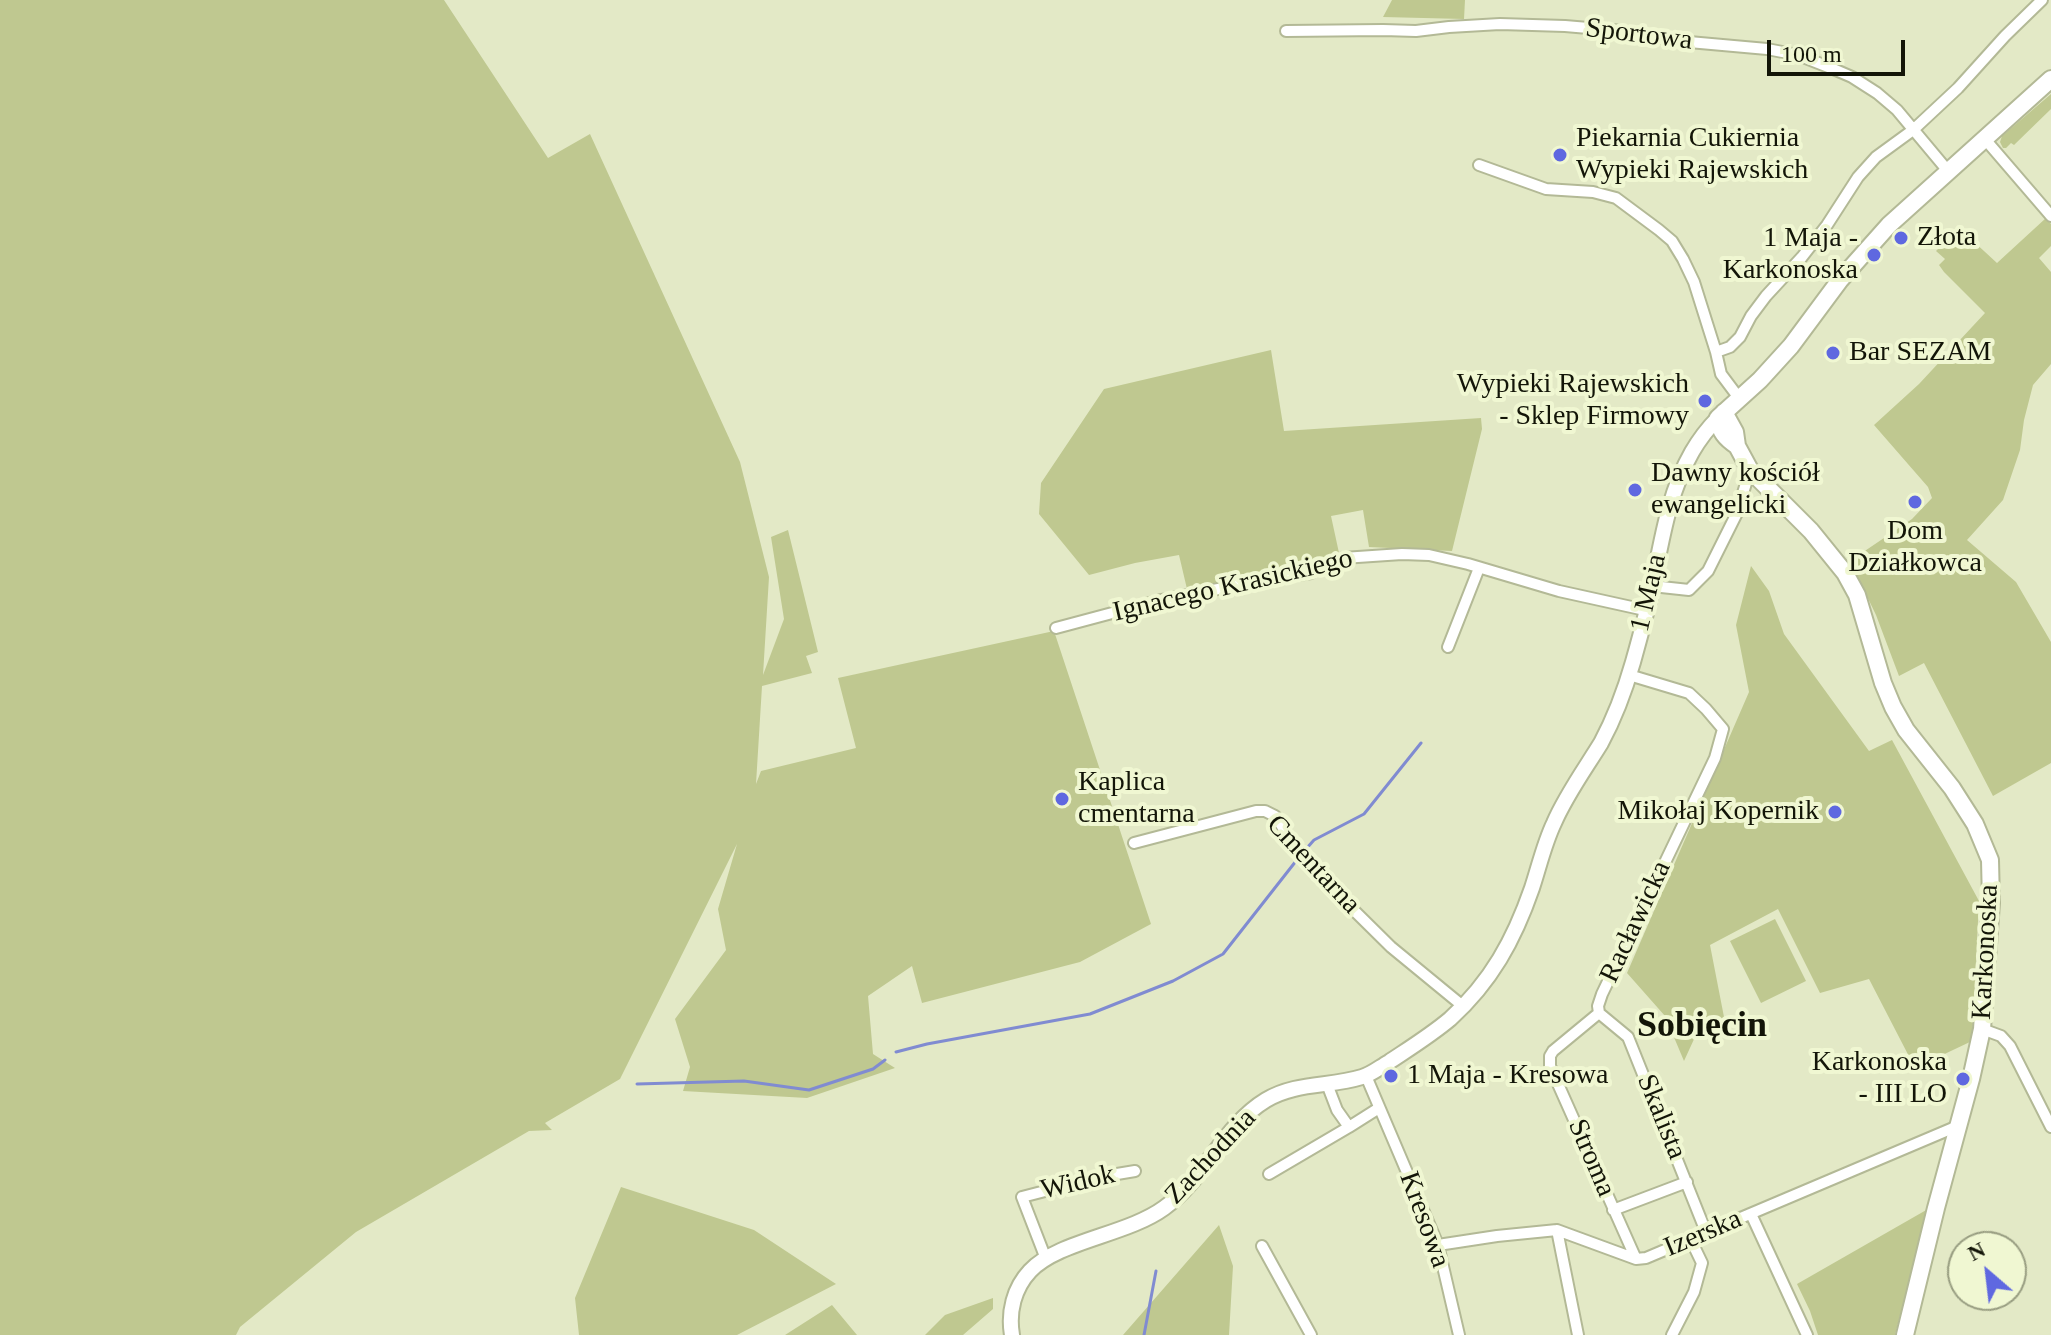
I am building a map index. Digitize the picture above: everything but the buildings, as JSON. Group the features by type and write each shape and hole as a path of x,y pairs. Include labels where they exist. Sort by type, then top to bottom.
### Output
{"main road":[{"name":"1 Maja","path":"1984,138 1997,119 2051,65"},
{"name":"1 Maja","path":"1721,415 1760,380 1791,346 1840,280 1889,225 2051,79"},
{"name":"Karkonoska","path":"1721,415 1735,432 1731,442 1750,470 1811,531 1845,573 1857,595 1893,707 1906,730 1952,788 1975,824 1990,860 1991,903 1982,1029 1905,1335"}],"street":[{"path":"1716,352 1730,347 1740,337 1766,296 1802,257 1858,177 1876,157 1913,130 1958,88 2042,0"},
{"name":"Sportowa","path":"1286,31 1416,31 1500,24 1565,26 1798,55 1852,77 1897,110 1948,171"},
{"path":"1984,138 2051,216"},
{"path":"1479,165 1546,189 1604,194 1616,198 1672,241 1694,282 1721,374 1739,398"},
{"name":"1 Maja","path":"1366,1076 1438,1030 1464,1007 1494,970 1514,933 1553,824 1621,701 1678,482 1692,451 1721,415"},
{"path":"1702,438 1710,436 1731,442"},
{"path":"1652,586 1689,590 1708,571 1737,513 1750,470"},
{"name":"Ignacego Krasickiego","path":"1056,628 1161,600 1311,573 1343,558 1402,554 1429,555 1579,596 1645,610"},
{"path":"1448,647 1479,568"},
{"name":"Racławicka","path":"1550,1056 1599,1013 1602,994 1715,758 1723,729 1689,693 1629,675"},
{"name":"Cmentarna","path":"1134,843 1265,811 1275,816 1308,865 1391,947 1464,1007"},
{"name":"Skalista","path":"1599,1013 1628,1037 1706,1232"},
{"path":"1982,1029 2001,1036 2010,1046 2051,1127"},
{"name":"Stroma","path":"1550,1056 1550,1066 1636,1259"},
{"name":"Zachodnia","path":"1012,1335 1013,1301 1018,1288 1029,1272 1046,1259 1134,1225 1163,1209 1177,1198 1223,1140 1268,1098 1307,1085 1366,1076"},
{"name":"Kresowa","path":"1366,1076 1438,1245 1459,1335"},
{"path":"1327,1084 1337,1110 1349,1127"},
{"path":"1269,1174 1379,1108"},
{"name":"Izerska","path":"1438,1245 1557,1230 1636,1259 1646,1258 1869,1162 1958,1128"},
{"name":"Widok","path":"1046,1259 1022,1197 1135,1171"},
{"path":"1613,1210 1687,1182"},
{"path":"1751,1214 1807,1335"},
{"path":"1557,1230 1578,1335"},
{"path":"1672,1335 1694,1292 1702,1263 1690,1238"},
{"path":"1262,1246 1311,1335"}],"green space":[{"path":"0,0 444,0 548,158 590,134 740,462 769,577 763,675 784,619 771,537 788,530 818,652 806,656 812,673 762,686 756,784 761,771 856,748 838,678 1054,631 1151,924 1080,962 922,1003 912,966 868,996 873,1054 895,1068 807,1098 683,1091 690,1067 675,1019 726,950 718,909 737,844 620,1079 545,1123 552,1130 529,1131 356,1232 240,1327 236,1335 0,1335"},
{"path":"1392,0 1465,0 1464,19 1383,17"},
{"path":"2051,94 2051,109 2014,145 2011,143 2003,148 2000,142 2002,136"},
{"path":"2046,218 2051,224 2051,246 2039,258 2051,272 2051,364 2033,385 2020,450 2003,500 1967,540 2016,582 2051,642 2051,763 1993,796 1924,663 1899,676 1876,615 1850,561 1912,519 1932,498 1928,487 1874,425 1919,384 1985,313 1944,272 1939,265 1945,259 1936,251 1959,228 1997,263"},
{"path":"1271,350 1284,431 1481,418 1482,429 1452,551 1369,547 1363,510 1331,516 1339,553 1274,572 1187,589 1179,555 1089,575 1039,514 1041,483 1104,389"},
{"path":"1751,566 1769,591 1784,634 1869,751 1892,740 1979,901 1972,1041 1915,1068 1869,979 1820,993 1778,909 1710,945 1724,1017 1695,1037 1684,1061 1665,1016 1627,973 1749,692 1736,625"},
{"path":"1775,919 1806,981 1761,1003 1730,941"},
{"path":"621,1187 754,1230 836,1284 737,1335 579,1335 575,1298"},
{"path":"1928,1209 1895,1335 1818,1335 1797,1284"},
{"path":"1219,1225 1233,1266 1229,1335 1123,1335"},
{"path":"993,1298 993,1309 963,1335 925,1335 945,1315"},
{"path":"832,1305 857,1335 785,1335"}],"waterway":[{"path":"1306,849 1314,840 1364,814 1421,743"},
{"path":"896,1052 1090,1014 1173,981 1223,954 1296,861"},
{"path":"637,1084 744,1081 809,1090 873,1069 885,1060"},
{"path":"1144,1335 1156,1271"}],"place":[{"name":"Piekarnia Cukiernia Wypieki Rajewskich","path":"1560,155"},
{"name":"Złota","path":"1901,238"},
{"name":"1 Maja - Karkonoska","path":"1874,255"},
{"name":"Bar SEZAM","path":"1833,353"},
{"name":"Wypieki Rajewskich - Sklep Firmowy","path":"1705,401"},
{"name":"Dawny kościół ewangelicki","path":"1635,490"},
{"name":"Dom Działkowca","path":"1915,502"},
{"name":"Kaplica cmentarna","path":"1062,799"},
{"name":"Mikołaj Kopernik","path":"1835,812"},
{"name":"1 Maja - Kresowa","path":"1391,1076"},
{"name":"Karkonoska - III LO","path":"1963,1079"}],"district":[{"name":"Sobięcin","path":"1702,1027"}]}
